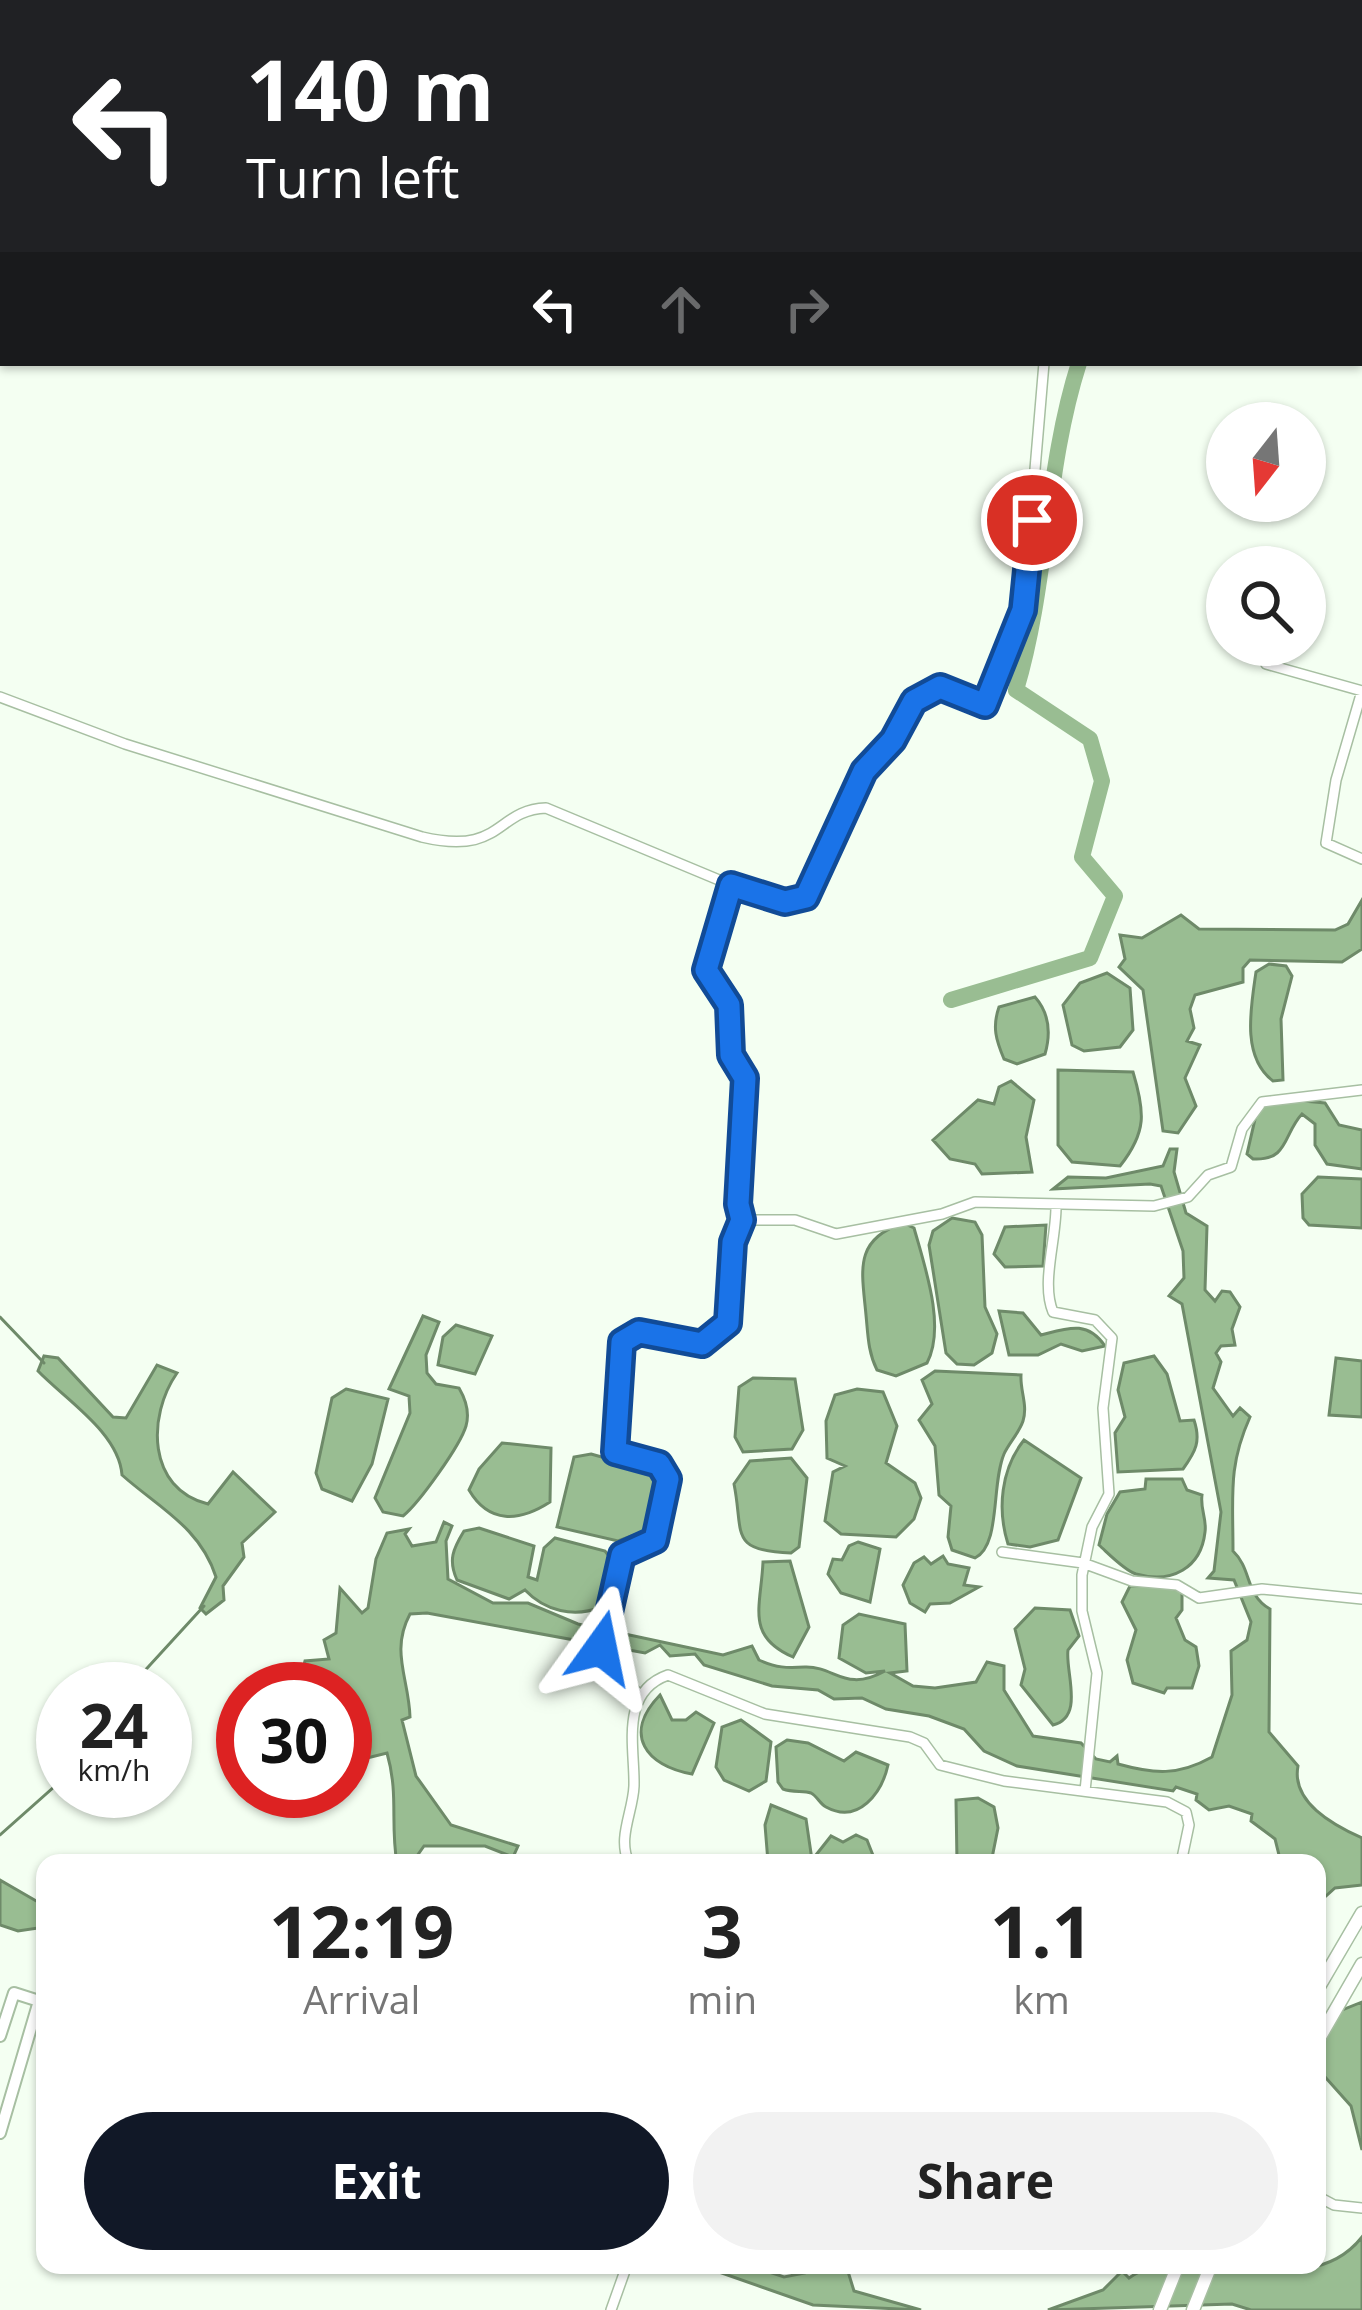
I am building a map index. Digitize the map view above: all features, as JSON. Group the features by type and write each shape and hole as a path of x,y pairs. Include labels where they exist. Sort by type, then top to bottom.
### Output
{"main road":[{"path":"1326,1975 1362,1913"},
{"path":"1326,2026 1362,1964"},
{"path":"1160,2310 1174,2274"},
{"path":"1192,2310 1207,2274"}],"street":[{"path":"0,698 125,744 422,837 466,843 488,838 532,808 546,808 731,885 785,902 806,897 857,783 893,740 914,701 940,687 985,705 1023,610 1044,366"},
{"path":"1273,666 1362,691 1336,780 1327,843 1362,860"},
{"path":"641,1695 606,1668 601,1648 622,1555 655,1540 668,1479 659,1464 615,1452 622,1342 639,1332 702,1344 722,1331 731,1313 733,1242 742,1220 738,1204 745,1078 731,1055 729,1005 706,970 731,885"},
{"path":"742,1220 795,1220 836,1234 942,1214 975,1202 1154,1207 1188,1197 1208,1175 1231,1167 1242,1129 1262,1102 1362,1090"},
{"path":"1056,1207 1056,1248 1046,1280 1053,1312 1095,1320 1112,1338 1103,1408 1108,1494 1092,1527 1083,1563 1082,1611 1097,1673 1085,1791"},
{"path":"1002,1552 1083,1563 1132,1581 1177,1585 1199,1598 1262,1589 1362,1599"},
{"path":"628,1854 625,1834 634,1782 630,1749 641,1695 668,1675 765,1714 910,1737 924,1743 940,1765 1004,1781 1167,1802 1186,1812 1189,1826 1182,1854"},
{"path":"0,2036 14,1993 36,2000"},
{"path":"0,2133 36,2011"},
{"path":"1326,2199 1359,2208"},
{"path":"611,2310 623,2274"}],"shaded area":[{"path":"1362,900 1362,949 1342,962 1250,960 1243,968 1243,982 1195,995 1190,1009 1194,1028 1187,1041 1200,1045 1185,1078 1196,1106 1178,1133 1163,1131 1143,990 1119,967 1125,959 1120,935 1142,938 1181,915 1199,929 1335,930 1348,924"},
{"path":"1269,964 1286,966 1292,976 1281,1019 1283,1080 1273,1081 1256,1059 1251,1031 1256,972"},
{"path":"1107,973 1130,988 1133,1030 1120,1047 1084,1051 1072,1045 1063,1005 1080,983"},
{"path":"1035,997 1048,1024 1045,1054 1017,1064 1004,1059 1001,1052 997,1014 999,1007"},
{"path":"1058,1070 1133,1072 1141,1121 1135,1143 1120,1166 1072,1162 1058,1145"},
{"path":"1011,1081 1034,1100 1026,1137 1032,1172 982,1174 975,1164 950,1159 933,1140 978,1100 994,1104 999,1087"},
{"path":"1267,1101 1325,1103 1339,1125 1362,1130 1362,1169 1327,1164 1315,1145 1315,1124 1302,1114 1273,1156 1253,1159 1247,1154 1256,1115"},
{"path":"1170,1149 1177,1149 1174,1172 1186,1213 1207,1226 1205,1290 1215,1301 1222,1291 1230,1292 1240,1307 1232,1329 1235,1345 1221,1346 1216,1353 1221,1362 1213,1388 1233,1416 1240,1408 1250,1417 1235,1466 1233,1551 1256,1597 1270,1609 1269,1732 1298,1766 1301,1791 1316,1811 1362,1838 1362,1885 1335,1888 1326,1896 1326,1854 1279,1854 1275,1839 1251,1821 1252,1814 1229,1806 1209,1810 1196,1800 1197,1794 1176,1787 1173,1791 1017,1766 984,1751 964,1729 929,1716 886,1709 862,1698 834,1699 818,1690 772,1686 704,1665 695,1654 670,1656 660,1645 645,1653 427,1613 410,1614 401,1640 410,1717 402,1720 416,1776 451,1825 518,1846 514,1854 485,1846 424,1846 418,1854 396,1854 387,1753 372,1757 372,1662 305,1662 329,1659 324,1640 336,1633 340,1588 362,1613 368,1608 376,1559 387,1533 409,1529 405,1534 412,1546 436,1542 444,1522 452,1526 446,1541 448,1579 493,1603 528,1603 578,1624 723,1655 752,1646 759,1660 771,1665 815,1668 860,1680 885,1671 866,1673 839,1658 843,1625 859,1614 905,1624 907,1671 890,1673 913,1686 976,1682 987,1662 1004,1666 1004,1690 1033,1736 1081,1743 1096,1759 1110,1762 1117,1756 1118,1764 1155,1771 1188,1768 1212,1757 1232,1695 1231,1651 1247,1640 1251,1622 1234,1580 1208,1578 1214,1571 1221,1512 1182,1304 1169,1296 1184,1278 1183,1251 1161,1186 1053,1189 1068,1177 1106,1178 1163,1166"},
{"path":"1318,1177 1362,1179 1362,1228 1309,1225 1303,1218 1302,1194"},
{"path":"952,1218 975,1222 982,1235 985,1307 997,1334 992,1353 974,1365 957,1364 946,1353 929,1245 933,1231"},
{"path":"903,1223 914,1228 932,1297 935,1332 927,1363 896,1376 877,1370 872,1357 863,1271 868,1248 876,1238"},
{"path":"1046,1225 1043,1266 1005,1267 994,1254 1005,1227"},
{"path":"999,1311 1023,1313 1041,1335 1084,1329 1105,1346 1082,1351 1061,1344 1038,1355 1009,1355"},
{"path":"423,1316 439,1322 426,1355 427,1373 436,1384 459,1388 467,1421 448,1460 403,1516 383,1512 375,1498 410,1413 409,1396 389,1389"},
{"path":"456,1325 492,1336 475,1374 438,1365 443,1337"},
{"path":"44,1356 58,1358 113,1417 126,1418 157,1365 177,1373 167,1390 158,1429 163,1467 173,1483 208,1504 233,1472 275,1512 242,1543 244,1557 223,1586 224,1600 206,1614 200,1608 216,1577 200,1545 122,1475 112,1445 101,1431 38,1371"},
{"path":"1154,1356 1167,1374 1180,1421 1194,1420 1196,1446 1183,1469 1118,1472 1115,1433 1125,1417 1118,1390 1124,1363"},
{"path":"1336,1358 1362,1361 1362,1417 1329,1415"},
{"path":"935,1371 1021,1375 1023,1421 1000,1467 989,1541 975,1558 952,1550 948,1537 951,1506 939,1495 935,1446 919,1420 932,1404 922,1380"},
{"path":"753,1378 795,1379 803,1430 792,1449 743,1452 735,1437 739,1387"},
{"path":"346,1389 388,1399 372,1464 352,1501 322,1489 316,1473 332,1398"},
{"path":"857,1389 883,1392 897,1426 886,1463 915,1483 921,1498 914,1519 896,1537 841,1534 825,1521 833,1472 845,1466 827,1458 826,1421 835,1395"},
{"path":"1024,1440 1081,1478 1058,1540 1030,1547 1008,1544 1003,1517 1006,1476"},
{"path":"502,1443 551,1448 550,1502 527,1513 505,1516 477,1501 469,1490 479,1469"},
{"path":"591,1454 659,1473 648,1530 618,1541 557,1527 574,1457"},
{"path":"791,1458 807,1478 799,1547 791,1553 757,1548 743,1536 734,1484 750,1461"},
{"path":"1146,1479 1182,1479 1187,1490 1202,1495 1202,1545 1191,1564 1173,1575 1136,1574 1099,1545 1107,1514 1120,1492 1145,1489"},
{"path":"479,1528 534,1546 528,1577 537,1580 544,1548 555,1538 605,1551 612,1560 601,1607 560,1610 525,1590 509,1599 457,1580 452,1560 455,1549 464,1531"},
{"path":"858,1542 880,1549 870,1602 841,1593 828,1574 833,1559 842,1560 849,1546"},
{"path":"943,1556 948,1564 969,1568 964,1585 979,1587 950,1603 930,1604 925,1612 910,1603 903,1585 914,1563 924,1557 931,1564"},
{"path":"790,1561 809,1627 793,1657 768,1640 759,1618 763,1562"},
{"path":"1160,1585 1182,1591 1182,1610 1176,1618 1185,1640 1196,1647 1199,1666 1192,1688 1167,1688 1164,1693 1133,1683 1127,1660 1136,1630 1122,1602 1130,1586"},
{"path":"1035,1608 1070,1610 1079,1636 1068,1650 1071,1704 1063,1720 1053,1725 1021,1685 1025,1669 1015,1629"},
{"path":"660,1695 672,1720 686,1720 696,1712 714,1723 692,1774 662,1764 644,1746 642,1723"},
{"path":"741,1720 771,1742 766,1781 749,1791 724,1780 716,1767 722,1727"},
{"path":"787,1740 808,1743 844,1761 856,1752 888,1765 885,1775 859,1809 849,1812 824,1806 811,1793 783,1789 778,1782 776,1747"},
{"path":"978,1798 994,1807 998,1828 993,1854 957,1854 956,1800"},
{"path":"771,1805 806,1819 811,1854 767,1854 765,1825"},
{"path":"856,1835 867,1840 872,1854 817,1854 831,1836 843,1842"},
{"path":"0,1880 36,1901 36,1928 18,1931 0,1925"},
{"path":"1362,2002 1362,2150 1351,2106 1326,2078 1326,2016"},
{"path":"1362,2237 1362,2310 1251,2310 1232,2304 1048,2310 1103,2290 1119,2274 1129,2278 1137,2274 1326,2274 1326,2262"},
{"path":"725,2274 849,2274 854,2291 921,2310 813,2305"}],"waterway":[{"path":"951,1000 1090,958 1115,896 1082,857 1102,781 1090,739 1016,690 1035,609 1059,444 1078,366"},
{"path":"0,1317 44,1363"},
{"path":"153,1662 204,1606"},
{"path":"0,1835 36,1803"}],"route":[{"path":"601,1648 622,1555 655,1540 668,1479 659,1464 615,1452 617,1378 624,1336 639,1332 702,1344 722,1331 731,1313 733,1242 742,1220 738,1204 745,1078 731,1055 729,1005 706,970 731,885 798,903 814,890 850,795 871,760 893,740 914,701 923,692 940,687 985,705 1023,610 1032,520"}]}
